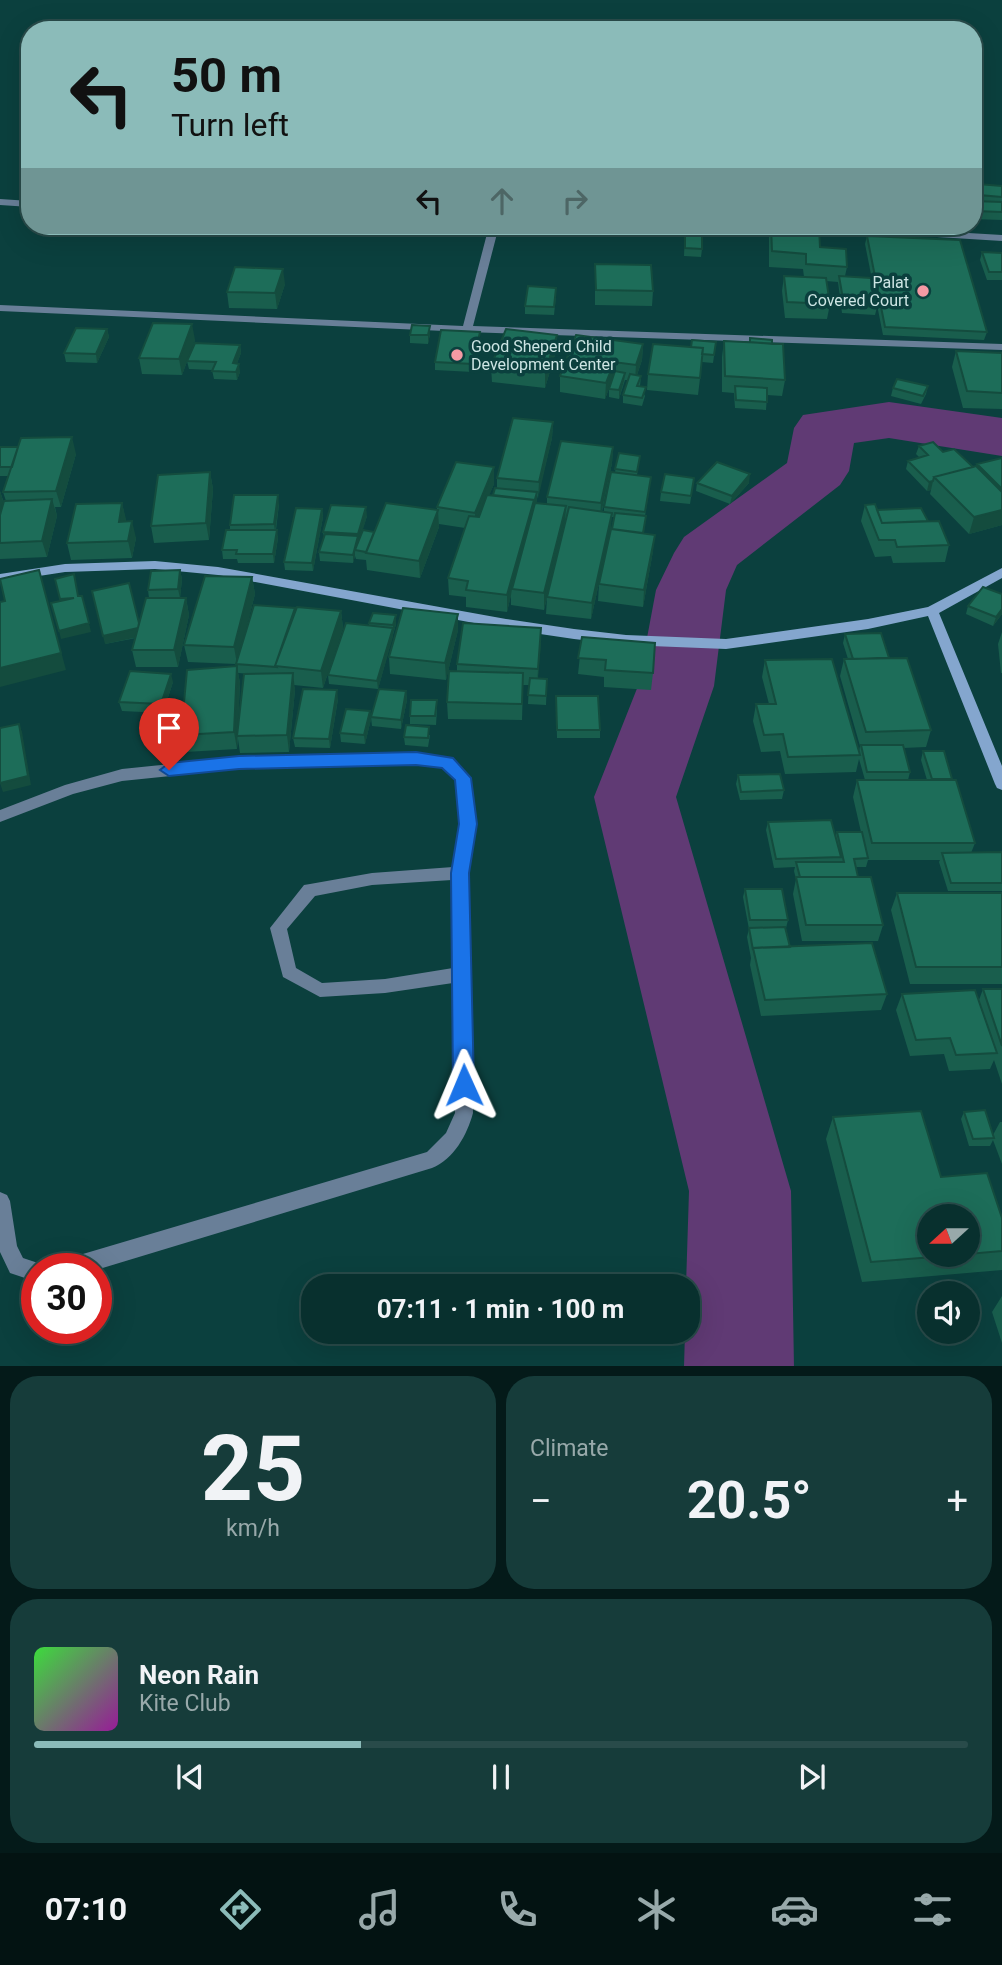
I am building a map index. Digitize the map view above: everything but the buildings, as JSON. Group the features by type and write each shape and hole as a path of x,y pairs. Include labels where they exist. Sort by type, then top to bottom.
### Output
{"street":[{"path":"0,202 21,203"},
{"path":"467,329 492,235"},
{"path":"953,235 1002,238"},
{"path":"0,308 467,329 1002,347"},
{"path":"0,578 65,568 155,565 218,571 506,624 626,640 726,644 868,624 932,611 1002,572"},
{"path":"932,611 1002,784"},
{"path":"0,816 58,793 122,775 239,763 416,759 447,763 463,778 468,824 460,873 464,1113 461,1127 452,1142 432,1159 112,1255"},
{"path":"460,873 372,879 310,890 278,928 289,972 320,990 385,986 462,974"},
{"path":"0,1201 8,1248 17,1266 21,1267"}],"waterway":[{"path":"739,1366 740,1191 635,797 676,686 691,590 708,553 817,471 825,428 889,420 1002,437"}],"place":[{"name":"Palat Covered Court","path":"923,291"},
{"name":"Good Sheperd Child Development Center","path":"457,355"}],"route":[{"path":"169,770 239,763 416,759 447,763 463,778 468,824 460,873 464,1085"}]}
